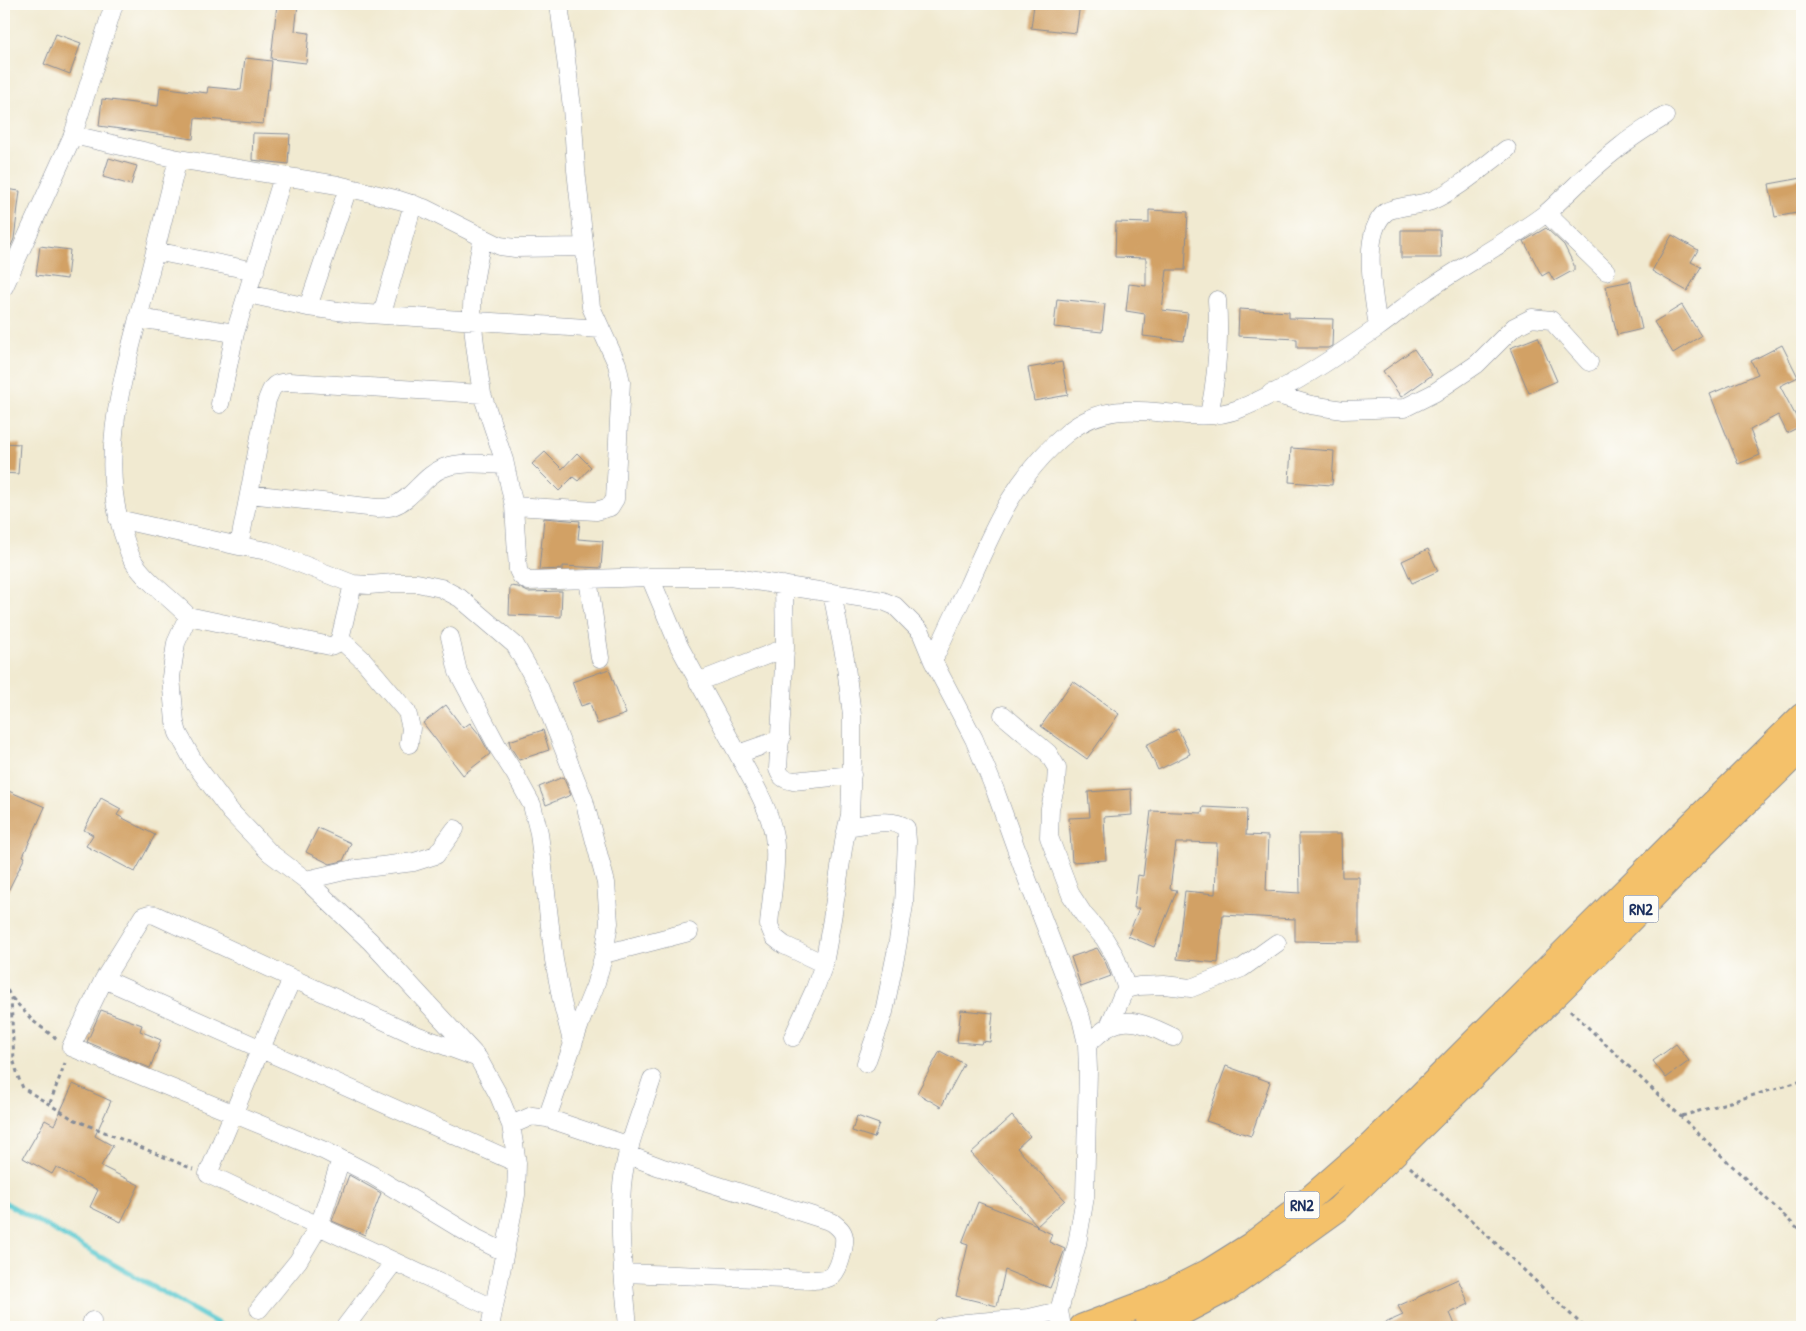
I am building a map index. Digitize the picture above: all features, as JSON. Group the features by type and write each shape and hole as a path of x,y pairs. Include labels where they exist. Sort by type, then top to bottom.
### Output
{"highway":[{"name":"RN2","path":"1082,1327 1151,1301 1208,1272 1251,1245 1299,1208 1371,1145 1690,825 1802,716"},
{"name":"RN2","path":"1147,1327 1181,1313 1227,1289 1338,1208 1555,996 1802,748"}],"street":[{"path":"4,287 73,135 114,4"},
{"path":"514,506 596,512 610,507 615,499 621,382 617,364 591,307 576,170 572,107 559,4"},
{"path":"933,661 987,543 1012,495 1022,479 1069,431 1094,417 1110,411 1153,410 1209,415 1220,414 1240,408 1271,393 1378,327 1423,293 1546,213 1622,145 1665,116"},
{"path":"73,135 178,159 348,188 413,204 500,246 515,248 584,247"},
{"path":"1378,327 1372,282 1371,241 1376,223 1387,211 1431,201 1460,183 1507,148"},
{"path":"178,159 138,318 116,418 112,462 113,487 118,519 132,559 153,583 188,616 330,646 336,644 340,639 353,584"},
{"path":"220,404 235,333 283,177"},
{"path":"308,307 348,188"},
{"path":"382,314 413,204"},
{"path":"1546,213 1606,271"},
{"path":"483,237 472,308 473,321 482,394 506,465 514,506 518,570 524,579 528,581 650,577 730,577 883,601 895,606 921,632 933,661 974,739 1081,1018 1087,1044 1088,1070 1085,1197 1077,1244 1060,1319 1030,1318 941,1327"},
{"path":"155,251 255,271"},
{"path":"248,294 308,307 353,312 601,330"},
{"path":"1209,415 1217,361 1219,327 1217,300"},
{"path":"138,318 235,333"},
{"path":"1271,393 1311,406 1343,410 1404,408 1434,393 1477,364 1514,328 1532,318 1551,320 1590,362"},
{"path":"239,546 267,400 271,388 276,384 289,382 482,394"},
{"path":"249,494 377,508 392,506 403,500 432,474 441,469 457,464 506,465"},
{"path":"118,519 268,551 353,584 417,583 441,588 460,598 514,645 539,687 584,800 606,883 609,923 604,954 595,986 546,1118"},
{"path":"650,577 678,646 766,808 774,836 775,852 769,925 774,937 784,945 824,964"},
{"path":"588,579 600,658"},
{"path":"784,585 785,648 778,769 780,776 793,782 852,775"},
{"path":"793,1037 824,964 850,815 852,715 845,659 832,593"},
{"path":"188,616 176,643 171,677 175,722 178,733 195,764 231,812 270,853 306,880 370,940 478,1058 499,1096 511,1125 517,1163 516,1195 490,1327"},
{"path":"450,637 458,672 532,805 540,833 554,960 573,1045"},
{"path":"340,639 364,661 408,712 411,728 409,744"},
{"path":"698,682 785,648"},
{"path":"1003,715 1048,754 1057,768 1056,784 1050,808 1049,837 1071,894 1084,915 1104,938 1115,956 1127,989"},
{"path":"738,754 781,739"},
{"path":"847,827 891,822 900,823 906,828 907,840 904,905 898,943 884,1012 866,1063"},
{"path":"306,880 349,870 414,862 436,855 455,829"},
{"path":"478,1058 413,1034 163,917 149,914 143,916 104,979 71,1047 324,1150 372,1175 476,1238 504,1252"},
{"path":"604,954 689,932"},
{"path":"1109,1026 1127,989 1164,984 1191,988 1242,968 1277,942"},
{"path":"104,979 517,1163"},
{"path":"292,979 208,1174 493,1308"},
{"path":"1087,1044 1109,1026 1128,1021 1146,1024 1173,1037"},
{"path":"628,1327 621,1241 622,1185 629,1150 652,1079"},
{"path":"511,1125 532,1116 546,1118 629,1150 660,1167 832,1222 840,1228 844,1236 838,1269 831,1277 824,1279 623,1273"},
{"path":"258,1309 298,1262 319,1226 341,1159"},
{"path":"345,1327 394,1262"}],"path":[{"path":"4,982 12,998 33,1021 50,1036 71,1047 50,1103"},
{"path":"1555,996 1802,1233"},
{"path":"12,998 14,1062 23,1088 73,1119 208,1174"},
{"path":"1681,1116 1802,1081"},
{"path":"1394,1153 1471,1220 1584,1327"}],"building":[{"path":"277,4 298,4 295,31 309,33 306,63 271,59"},
{"path":"1034,4 1080,4 1076,33 1031,28"},
{"path":"56,34 81,43 70,74 44,64"},
{"path":"245,58 272,61 263,124 195,118 193,139 99,126 102,99 158,106 160,87 207,93 208,87 241,90"},
{"path":"253,133 290,134 288,164 252,160"},
{"path":"109,158 137,166 131,185 103,177"},
{"path":"1802,178 1802,212 1775,217 1769,184"},
{"path":"4,189 20,191 14,239 9,250 4,249"},
{"path":"1149,210 1188,212 1185,270 1167,270 1162,310 1188,313 1184,341 1143,336 1145,314 1126,311 1129,284 1146,286 1146,258 1115,257 1116,222 1149,223"},
{"path":"1546,228 1564,245 1574,265 1574,270 1554,281 1549,272 1542,276 1524,241"},
{"path":"1401,230 1440,230 1441,258 1401,258"},
{"path":"1672,235 1698,250 1691,262 1701,267 1687,291 1652,271"},
{"path":"40,246 70,250 67,279 36,275"},
{"path":"1631,281 1642,329 1617,335 1606,286"},
{"path":"1057,299 1105,304 1102,332 1054,327"},
{"path":"1682,305 1701,336 1673,353 1654,322"},
{"path":"1239,309 1289,312 1289,318 1333,319 1332,346 1328,348 1297,348 1297,339 1238,336"},
{"path":"1538,337 1557,381 1529,393 1510,348"},
{"path":"1782,345 1798,377 1780,386 1801,426 1787,433 1778,415 1750,430 1760,455 1738,464 1710,394 1758,374 1751,361"},
{"path":"1414,349 1432,375 1401,397 1383,371"},
{"path":"1062,362 1068,395 1034,401 1028,368"},
{"path":"4,443 20,444 18,474 4,473"},
{"path":"1291,448 1334,451 1332,485 1289,482"},
{"path":"545,452 562,469 577,453 591,467 578,481 573,477 559,491 532,464"},
{"path":"544,518 580,521 578,539 603,541 601,568 563,566 563,569 539,570"},
{"path":"1428,549 1438,571 1412,583 1402,561"},
{"path":"510,586 518,587 528,592 562,591 561,617 509,615"},
{"path":"609,669 626,714 597,724 590,703 581,706 572,682"},
{"path":"1073,681 1119,714 1087,759 1041,726"},
{"path":"446,705 463,728 470,723 479,734 490,754 463,775 423,723"},
{"path":"1178,729 1190,754 1158,770 1146,745"},
{"path":"543,730 549,750 519,760 509,741"},
{"path":"563,777 571,795 546,805 539,787"},
{"path":"4,789 45,807 23,856 25,857 4,899"},
{"path":"1131,789 1132,815 1104,817 1106,860 1072,862 1069,818 1090,817 1088,792"},
{"path":"101,798 121,809 117,815 155,835 135,872 86,846 93,835 84,830"},
{"path":"1203,807 1247,809 1246,835 1268,836 1266,891 1300,893 1299,834 1341,834 1342,877 1359,877 1359,942 1295,941 1295,919 1223,915 1218,963 1177,959 1185,891 1215,894 1217,843 1187,842 1176,843 1170,889 1177,890 1154,947 1128,936 1139,908 1134,908 1138,875 1143,876 1151,811 1202,813"},
{"path":"318,828 351,843 343,861 330,864 306,852"},
{"path":"1097,948 1111,976 1081,987 1071,957"},
{"path":"101,1010 142,1025 140,1031 161,1040 150,1068 87,1042"},
{"path":"961,1010 993,1013 990,1042 982,1041 981,1044 957,1042"},
{"path":"1676,1044 1689,1061 1666,1078 1653,1061"},
{"path":"940,1051 964,1064 941,1107 917,1093"},
{"path":"1226,1066 1270,1082 1251,1136 1206,1121"},
{"path":"73,1084 111,1101 95,1136 113,1146 101,1166 139,1185 121,1222 90,1207 98,1190 56,1167 52,1174 23,1158 45,1120 54,1125"},
{"path":"857,1116 879,1124 874,1138 852,1131"},
{"path":"1012,1116 1030,1136 1017,1148 1065,1200 1036,1227 1052,1234 1049,1242 1065,1249 1050,1288 1005,1270 997,1306 956,1296 968,1245 962,1243 978,1202 1037,1225 971,1153"},
{"path":"349,1175 381,1193 365,1235 332,1221"},
{"path":"1458,1279 1469,1304 1450,1313 1456,1327 1376,1327 1403,1315 1398,1306"}],"waterway":[{"path":"4,1202 224,1327"}]}
